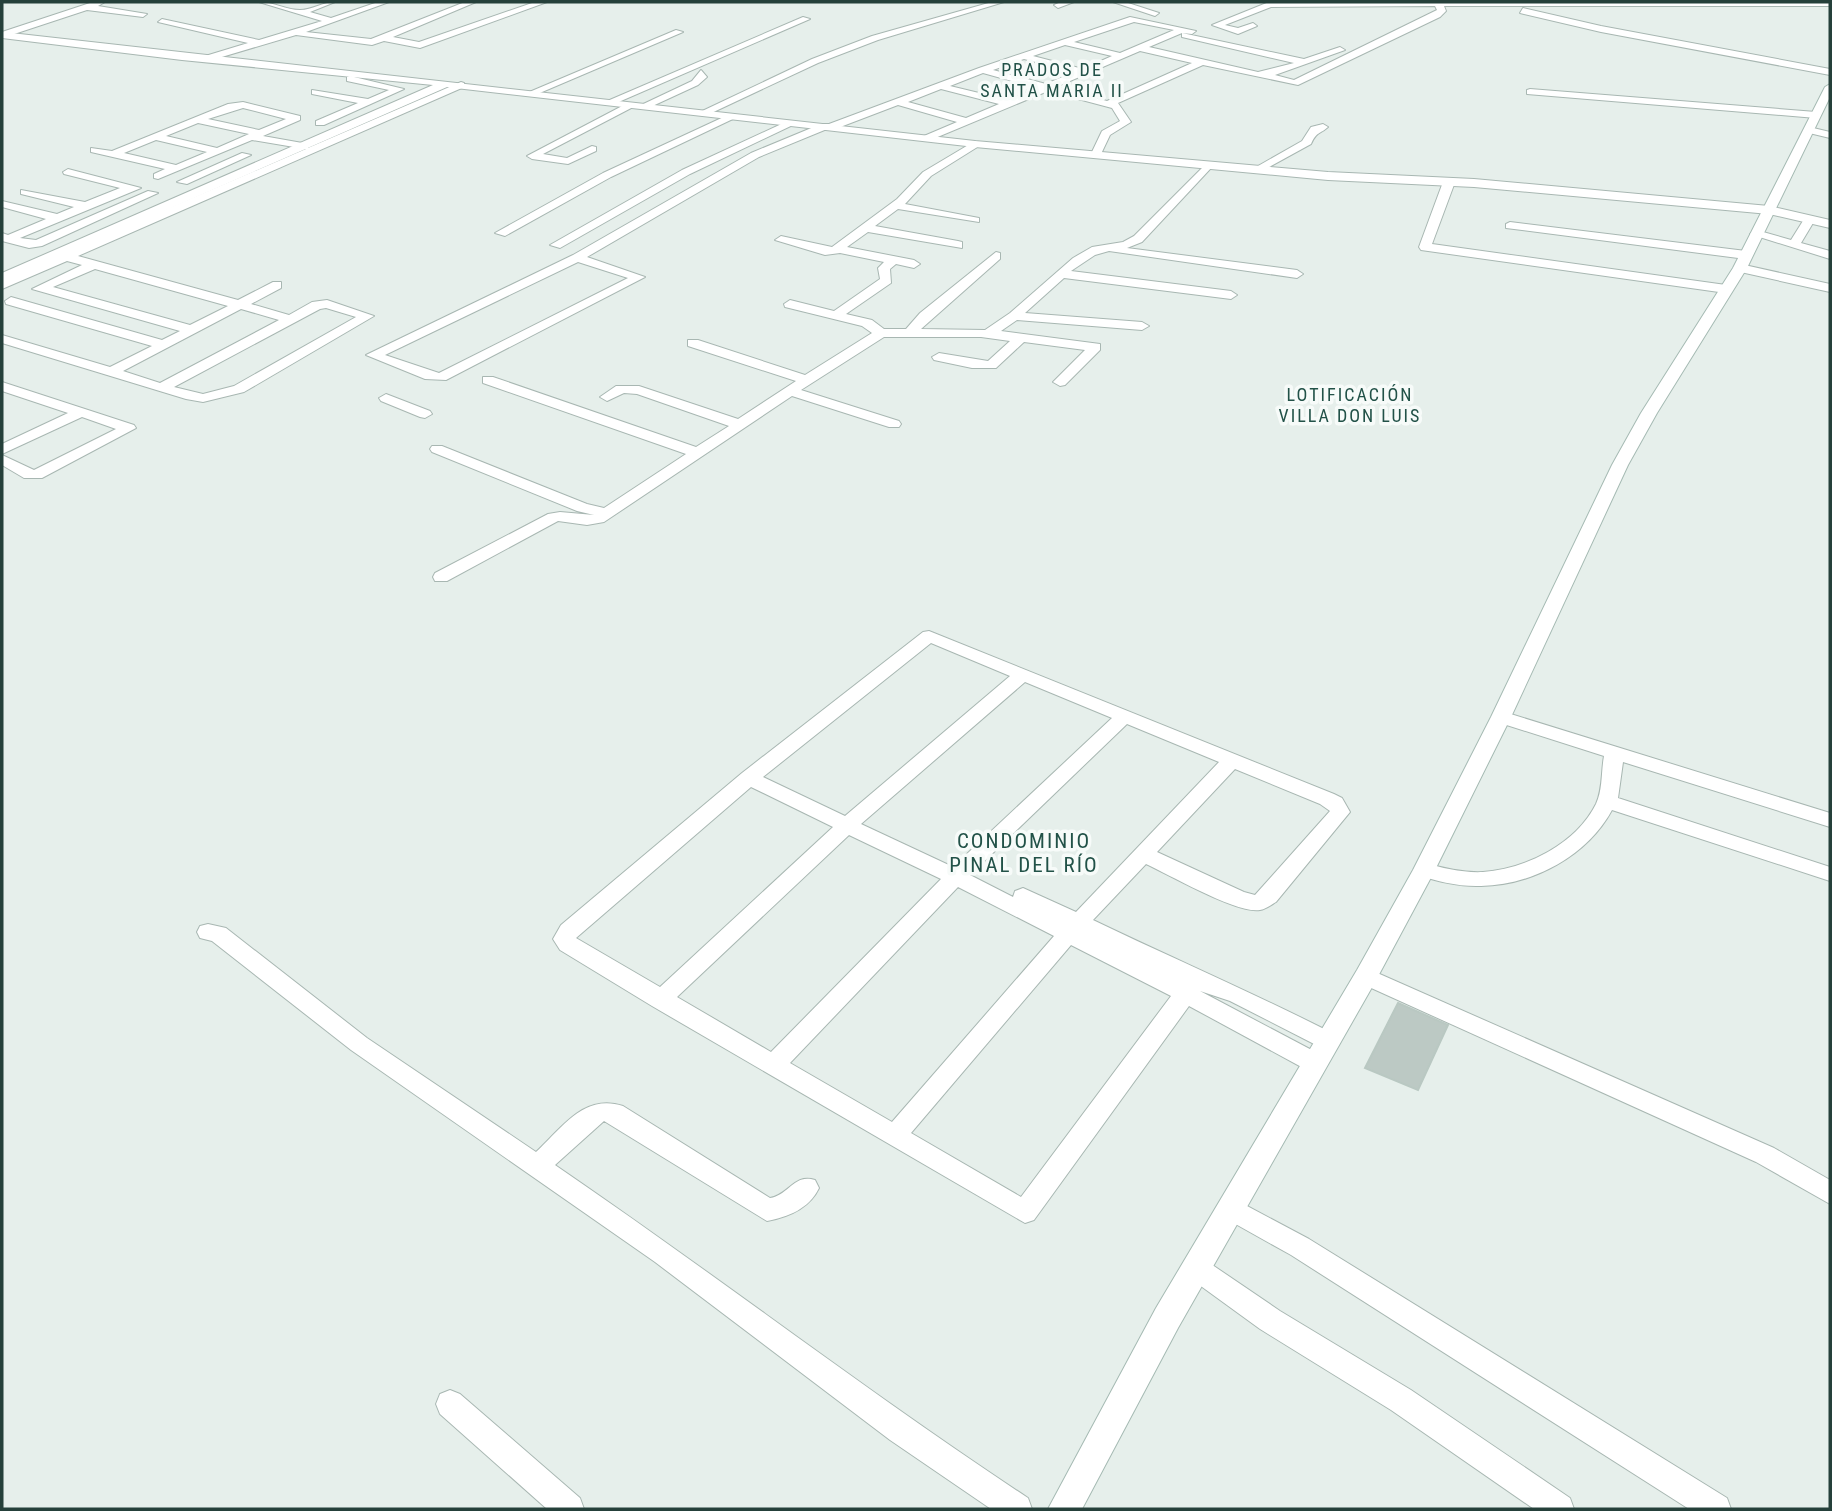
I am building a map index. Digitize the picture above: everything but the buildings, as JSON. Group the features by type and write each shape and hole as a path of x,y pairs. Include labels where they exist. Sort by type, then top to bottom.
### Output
{"street":[{"path":"2,35 102,2"},
{"path":"205,60 385,2"},
{"path":"293,33 365,43 384,38 472,2"},
{"path":"384,38 417,45 543,2"},
{"path":"701,114 817,60 839,54 875,38 1000,2"},
{"path":"1058,5 1070,2"},
{"path":"935,139 1147,45 1187,31 1192,24 1118,2"},
{"path":"267,3 332,21"},
{"path":"267,3 328,3"},
{"path":"300,13 328,3"},
{"path":"1253,26 1238,31 1216,25 1267,3 1830,3"},
{"path":"1409,25 1428,11 1424,3"},
{"path":"1147,45 1295,83 1373,42 1442,12 1438,3"},
{"path":"1492,3 1601,29 1830,72"},
{"path":"85,7 143,14"},
{"path":"174,18 162,23 260,43"},
{"path":"610,103 806,19"},
{"path":"577,258 639,277 441,377 430,376 373,355 577,258 755,155 1063,42 1137,19 1305,62"},
{"path":"423,22 467,29"},
{"path":"1102,30 1127,36"},
{"path":"532,93 679,32"},
{"path":"2,35 205,60 447,83 975,144 1386,181 1449,182 1769,210 1830,224"},
{"path":"1063,42 1124,57"},
{"path":"1110,103 1204,61 1268,74 1373,42"},
{"path":"1022,56 1088,73"},
{"path":"982,70 1118,107 1126,122 1106,133 1097,154"},
{"path":"592,149 568,161 531,155 636,106 695,83 702,77 701,73"},
{"path":"320,123 400,89 350,79"},
{"path":"61,256 447,83"},
{"path":"3,280 461,85"},
{"path":"939,86 1013,105"},
{"path":"1064,1509 1196,1268 1366,976 1424,870 1501,717 1620,465 1743,261 1830,87"},
{"path":"1530,92 1813,122 1830,135"},
{"path":"285,114 312,99 330,95 368,102"},
{"path":"897,102 972,123"},
{"path":"113,154 239,105 296,118 158,176"},
{"path":"501,233 607,176 732,117"},
{"path":"197,120 308,144"},
{"path":"303,120 338,127"},
{"path":"556,245 686,172 792,123"},
{"path":"1256,170 1307,142 1307,137 1315,129 1323,127"},
{"path":"155,137 264,159"},
{"path":"837,250 908,195 931,171 975,144"},
{"path":"95,150 176,168"},
{"path":"183,182 246,155"},
{"path":"987,334 1091,252 1125,246 1138,239 1208,165"},
{"path":"5,238 30,244 38,243 152,194 68,172"},
{"path":"1449,182 1425,247 1726,289"},
{"path":"5,238 131,187"},
{"path":"25,192 85,206"},
{"path":"2,204 58,218"},
{"path":"894,205 975,220"},
{"path":"1794,245 1810,218"},
{"path":"1510,226 1743,261 1830,288"},
{"path":"865,228 958,245"},
{"path":"1756,234 1830,255"},
{"path":"781,240 825,251 837,250 914,264"},
{"path":"1111,248 1297,274"},
{"path":"61,256 291,319"},
{"path":"912,331 925,316 996,256"},
{"path":"838,314 887,280 884,268 893,260"},
{"path":"6,303 93,265"},
{"path":"1063,274 1231,295"},
{"path":"3,280 26,294"},
{"path":"110,373 277,285"},
{"path":"41,288 192,330"},
{"path":"6,303 164,345"},
{"path":"2,340 110,373 161,388 198,398 239,389 367,316 324,304 161,388"},
{"path":"790,304 873,325 881,333"},
{"path":"85,322 115,308"},
{"path":"1012,316 1142,326"},
{"path":"441,577 554,517 564,516 590,522 608,513 789,391 881,333 912,331 987,334 1019,340 1095,346 1060,382"},
{"path":"930,368 961,333"},
{"path":"939,357 990,365 1019,340"},
{"path":"693,343 807,380"},
{"path":"488,380 699,453"},
{"path":"2,386 129,428 37,475 29,475 2,459"},
{"path":"607,397 621,389 639,390 741,425"},
{"path":"789,391 894,424"},
{"path":"386,398 425,414"},
{"path":"2,450 81,412"},
{"path":"438,449 583,508 608,513"},
{"path":"1142,853 1246,902 1258,903 1268,897 1338,816 1339,807 1328,799 1233,759 929,636 755,774 565,936 568,944 660,1000 1025,1212 1192,986"},
{"path":"660,1000 852,821 1023,674"},
{"path":"773,1065 960,872 1125,716"},
{"path":"1501,717 1614,755 1830,820"},
{"path":"1424,870 1469,879 1504,877 1524,871 1575,842 1587,831 1606,801 1614,755"},
{"path":"895,1135 1073,929 1233,759"},
{"path":"755,774 1192,986 1259,1033 1315,1063"},
{"path":"1606,801 1830,874"},
{"path":"208,932 221,936 359,1044 714,1289 900,1430 1017,1509"},
{"path":"1366,976 1765,1155 1830,1193"},
{"path":"1192,986 1238,995 1328,1041"},
{"path":"1259,1033 1273,1013"},
{"path":"537,1167 589,1117 604,1111 614,1113 767,1210 784,1207 806,1188"},
{"path":"1232,1209 1300,1247 1716,1509"},
{"path":"1196,1268 1270,1320 1401,1400 1559,1509"},
{"path":"450,1404 569,1509"}],"district":[{"name":"PRADOS DE SANTA MARIA II","path":"1052,80"},
{"name":"LOTIFICACIÓN VILLA DON LUIS","path":"1350,405"},
{"name":"CONDOMINIO PINAL DEL RÍO","path":"1024,853"}]}
